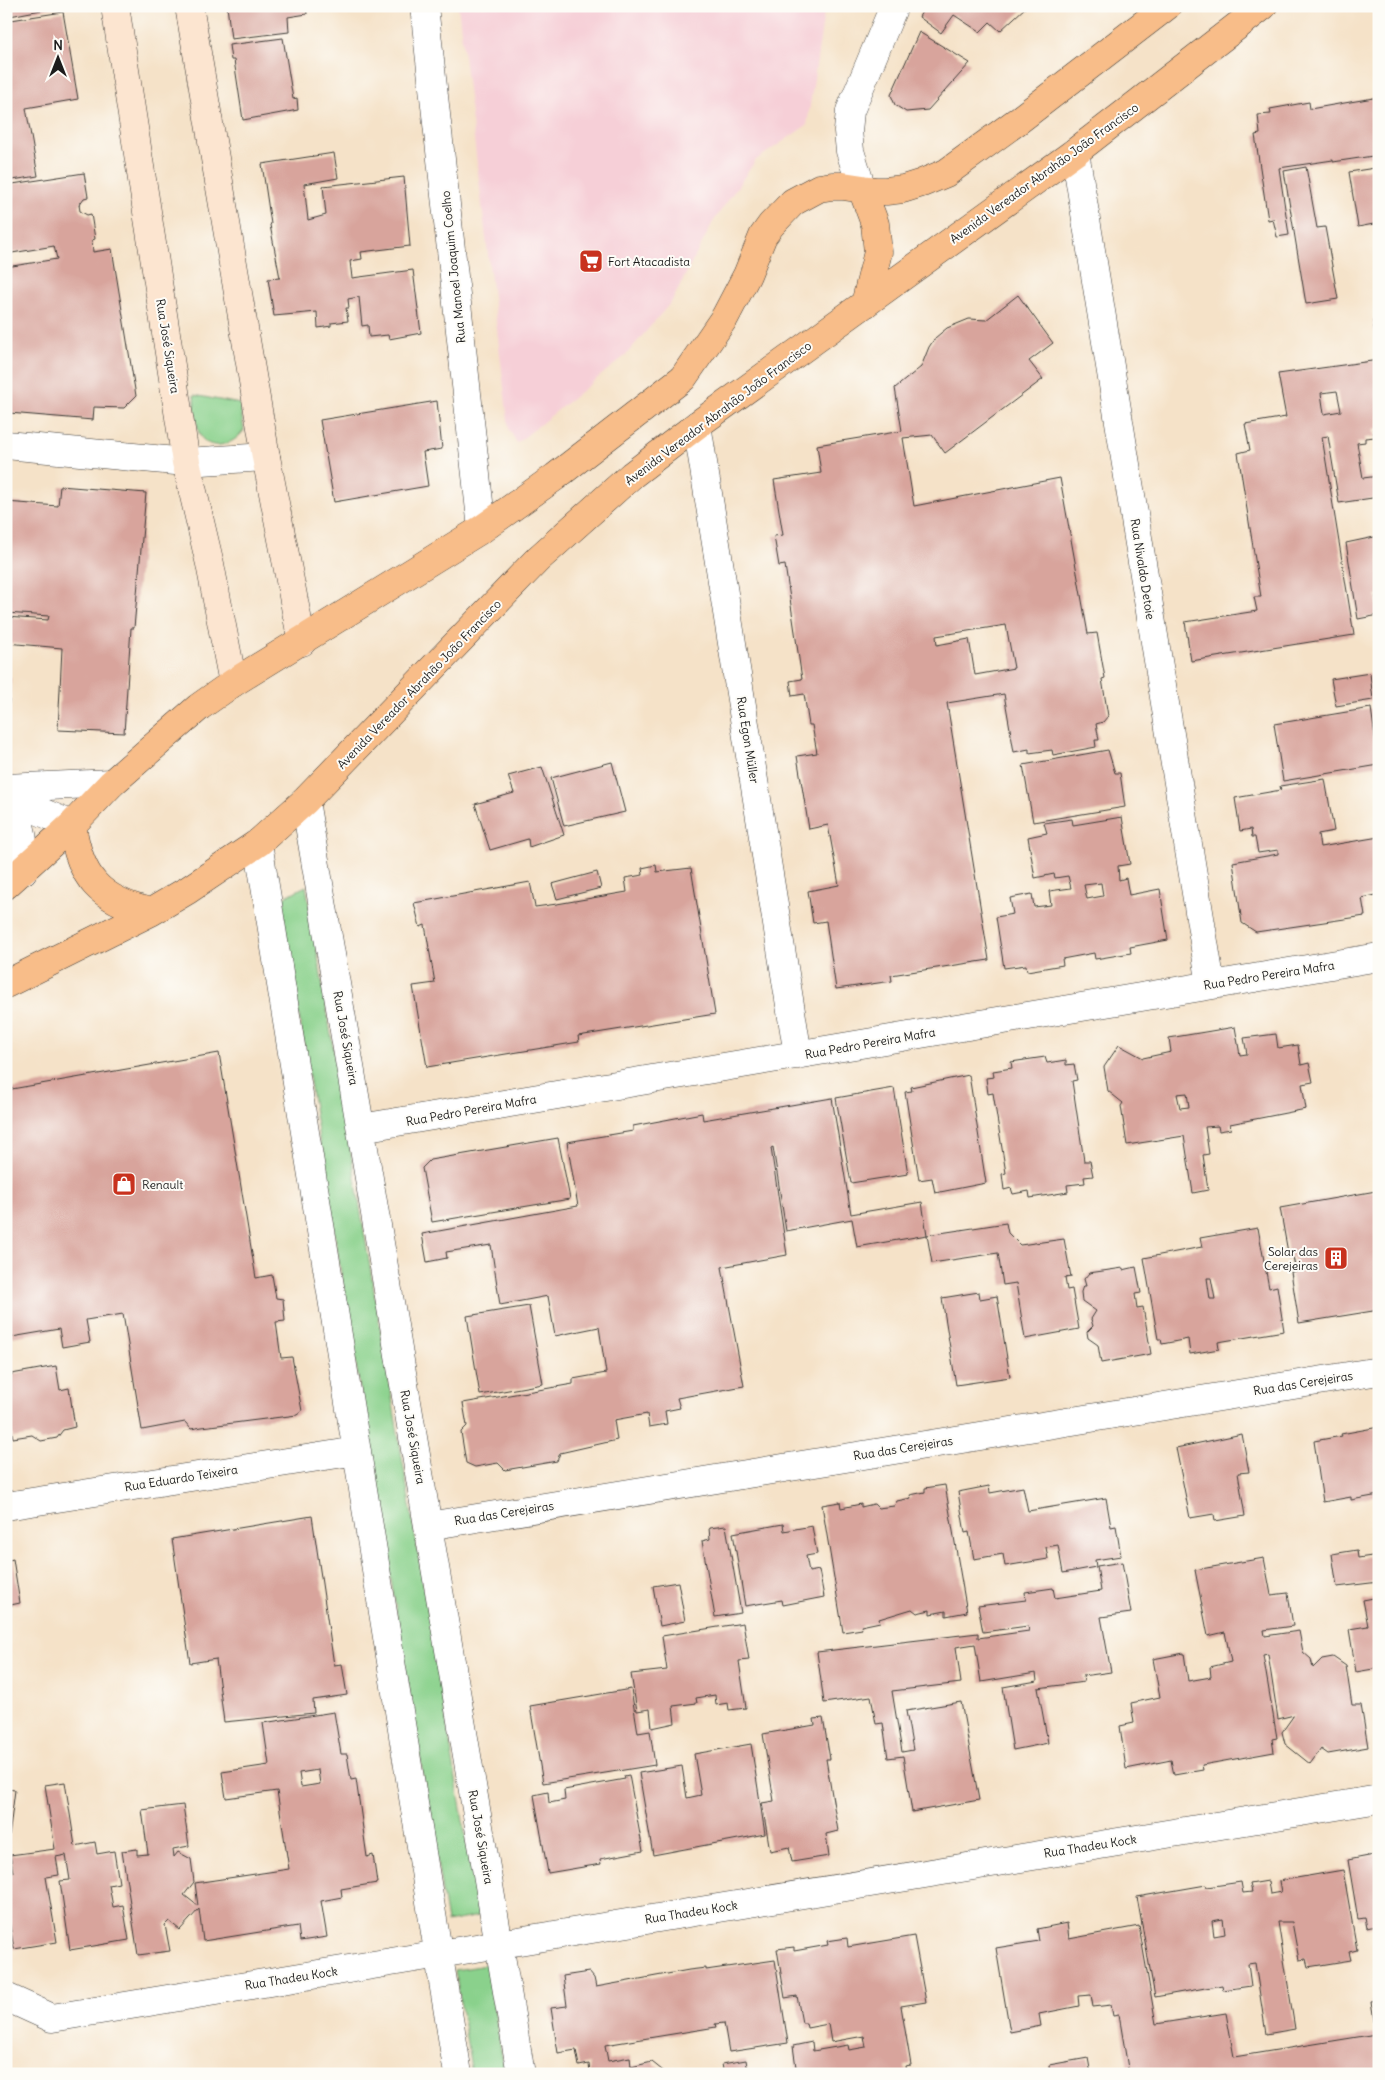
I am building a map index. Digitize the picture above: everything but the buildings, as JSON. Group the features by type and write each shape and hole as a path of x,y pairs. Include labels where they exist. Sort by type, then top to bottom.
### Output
{"main road":[{"name":"Rua José Siqueira","path":"115,6 186,462 210,564 233,683"},
{"path":"189,6 266,457 302,642"},
{"path":"14,878 72,826 112,783 199,708 233,683 302,642 482,528 555,477 683,378 725,317 747,275 763,236 793,202 819,188 832,186 876,191 903,189 946,173 1019,120 1167,6"},
{"name":"Avenida Vereador Abrahão João Francisco","path":"6,984 151,912 188,890 258,843 305,801 538,559 632,475 697,425 1075,152 1263,6"},
{"path":"862,189 875,224 878,252 864,304"},
{"path":"72,826 76,850 87,874 104,893 126,906 151,912"}],"street":[{"name":"Rua Manoel Joaquim Coelho","path":"424,6 482,528"},
{"path":"862,189 850,152 848,131 850,111 894,6"},
{"name":"Rua Nivaldo Detoie","path":"1075,152 1211,985"},
{"name":"Rua Egon Müller","path":"697,425 798,1055"},
{"path":"6,445 186,462 266,457"},
{"path":"6,788 112,783"},
{"path":"6,797 72,826"},
{"name":"Rua José Siqueira","path":"305,801 521,2074"},
{"path":"6,806 20,825 24,846 14,878"},
{"path":"258,843 458,2074"},
{"name":"Rua Pedro Pereira Mafra","path":"361,1128 1379,957"},
{"name":"Rua das Cerejeiras","path":"428,1526 1379,1371"},
{"name":"Rua Eduardo Teixeira","path":"6,1506 357,1451"},
{"name":"Rua Thadeu Kock","path":"6,1997 52,2018 1379,1799"}],"shaded area":[{"name":"Fort Atacadista","path":"458,6 825,6 807,125 756,160 713,222 672,301 625,356 517,443 509,429"}],"green space":[{"path":"194,395 240,404 244,430 235,439 224,444 217,445 206,442 199,434"},
{"path":"306,886 479,1916 447,1922 280,899"},
{"path":"487,1965 505,2074 472,2074 455,1970"}],"place":[{"name":"Fort Atacadista","path":"591,261"},
{"name":"Renault","path":"124,1184"},
{"name":"Solar das Cerejeiras","path":"1336,1258"}]}
